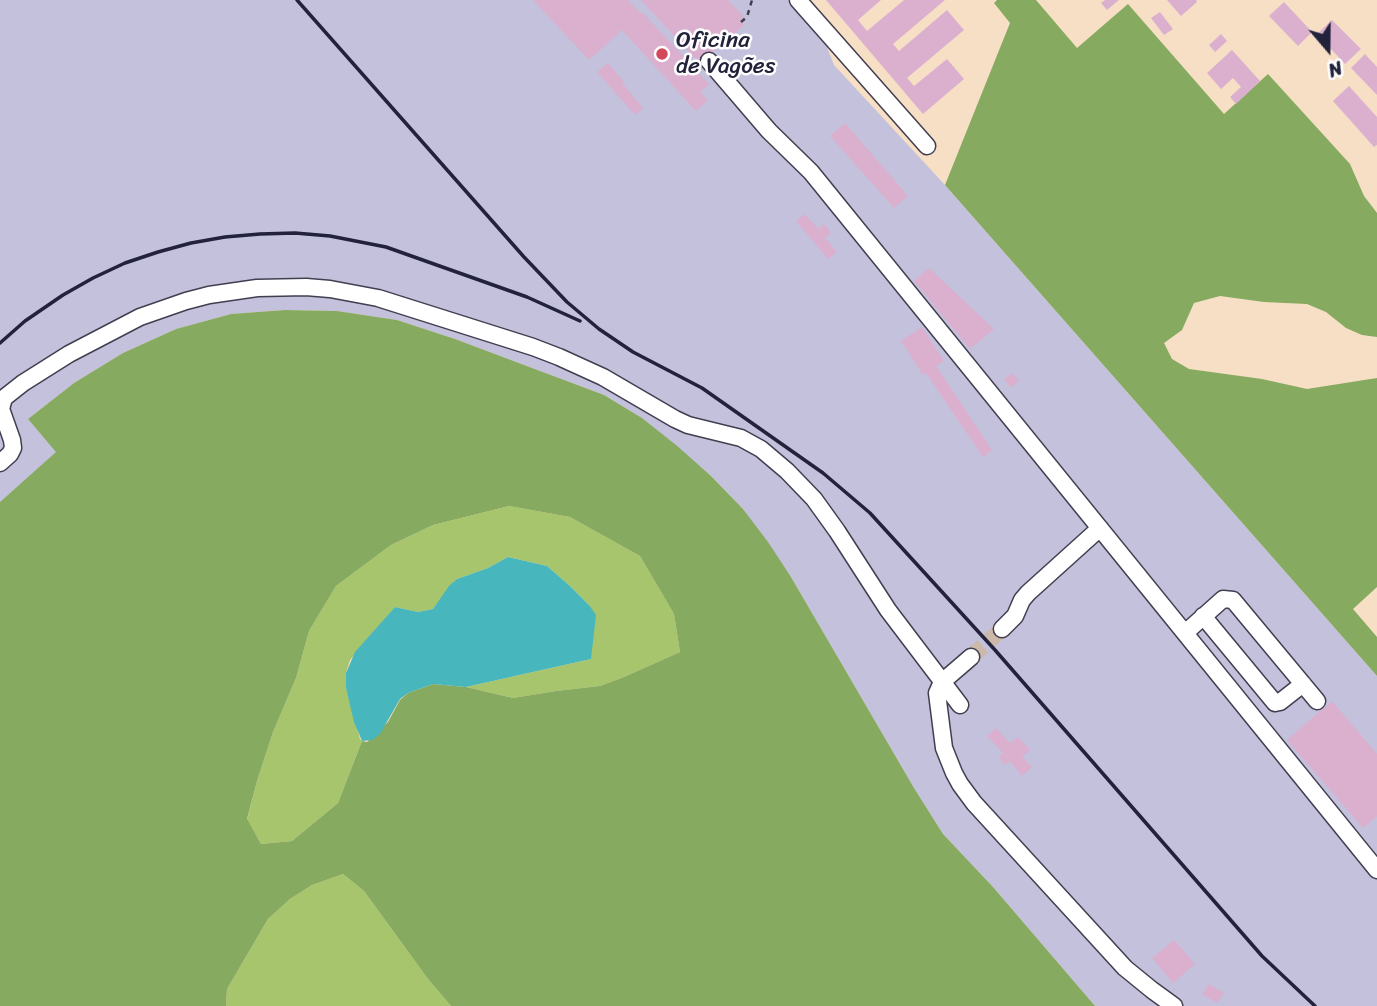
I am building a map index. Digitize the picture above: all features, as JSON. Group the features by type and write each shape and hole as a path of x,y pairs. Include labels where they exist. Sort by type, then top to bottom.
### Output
{"lane":[{"path":"798,0 927,146"},
{"path":"709,61 769,131 811,172 1377,870"},
{"path":"0,463 13,448 1,409 5,398 23,383 69,354 140,317 209,295 257,288 330,289 378,298 559,356 603,377 688,425 741,438 761,449 814,499 888,610 960,705"},
{"path":"1002,629 1015,616 1025,596 1100,528"},
{"path":"1185,633 1223,599 1233,600 1317,701"},
{"path":"1203,616 1275,703 1303,684"},
{"path":"971,657 942,682 937,692 944,748 954,773 967,794 1125,968 1174,1006"}],"path":[{"path":"741,22 747,16 752,0"}],"shaded area":[{"path":"0,0 788,0 825,42 834,65 945,185 1377,676 1377,1006 1095,1006 993,887 943,834 791,577 743,509 711,476 642,418 604,395 455,339 397,320 337,311 285,310 231,314 176,329 123,353 74,383 28,419 57,452 0,502"}],"green space":[{"path":"997,0 1036,0 1077,48 1128,4 1224,114 1268,74 1350,164 1364,196 1377,213 1377,337 1362,335 1346,328 1326,312 1307,304 1220,296 1194,303 1182,330 1164,343 1172,359 1189,369 1262,379 1307,389 1377,378 1377,587 1353,609 1377,637 1377,676 945,185 1010,23 994,3"},
{"path":"285,310 337,311 397,320 604,395 642,418 676,445 743,509 768,542 943,834 993,887 1095,1006 451,1006 364,891 343,874 312,885 290,899 268,919 227,989 226,1006 0,1006 0,502 56,452 28,419 74,383 123,353 176,329 231,314","holes":["509,506 570,517 640,556 674,614 680,652 600,686 513,698 466,687 433,684 408,693 400,700 388,722 367,742 362,741 338,803 292,841 261,844 247,819 257,781 273,732 296,678 309,631 336,586 391,545 433,525"]},
{"path":"509,506 570,517 640,556 674,614 680,652 600,686 513,698 466,687 591,659 589,605 547,566 508,557 488,568 457,579 433,609 418,612 395,607 350,660 346,673 346,688 362,741 338,803 292,841 261,844 247,820 257,781 273,732 296,678 309,631 336,586 391,545 433,525"},
{"path":"343,874 364,891 451,1006 226,1006 227,989 268,919 290,899 312,885"}],"water":[{"path":"508,557 547,566 589,605 596,615 591,659 466,687 433,684 408,693 400,699 380,734 372,740 362,741 354,722 346,688 346,673 355,652 395,607 418,612 433,609 457,579 488,568"}],"building":[{"name":"Oficina de Vagões","path":"533,0 628,0 709,84 700,92 708,100 696,111 622,30 589,60"},
{"name":"Oficina de Vagões","path":"641,0 728,0 744,17 740,20 744,25 703,60 701,57 697,60"},
{"path":"826,0 881,0 858,20 867,31 904,0 945,0 893,44 899,51 947,10 964,30 907,78 914,86 947,59 964,79 923,114"},
{"path":"1105,0 1119,0 1107,10 1101,3"},
{"path":"1167,0 1196,0 1197,2 1181,16"},
{"path":"1284,2 1312,32 1298,46 1269,16"},
{"path":"1160,12 1173,29 1164,35 1151,18"},
{"path":"1332,20 1361,49 1345,64 1317,34"},
{"path":"1221,34 1227,41 1215,52 1209,45"},
{"path":"1232,50 1260,81 1236,104 1230,97 1241,87 1233,78 1221,89 1207,73"},
{"path":"1365,54 1377,67 1377,95 1351,68"},
{"path":"608,63 643,108 635,115 597,72"},
{"path":"1349,86 1377,117 1377,145 1374,147 1333,101"},
{"path":"845,123 908,196 894,208 830,136"},
{"path":"805,214 818,229 824,224 831,233 825,238 837,252 828,259 796,221"},
{"path":"929,268 994,329 970,349 914,281"},
{"path":"922,327 944,361 936,366 992,450 983,457 901,341"},
{"path":"1012,373 1019,381 1011,388 1004,379"},
{"path":"1332,701 1377,754 1377,816 1363,828 1287,740"},
{"path":"996,728 1010,743 1018,737 1030,750 1022,757 1032,767 1022,776 1010,761 1005,765 999,757 1003,753 987,736"},
{"path":"1174,940 1195,964 1173,983 1152,958"},
{"path":"1209,984 1224,993 1217,1003 1202,994"}],"tunnel":[{"path":"971,657 1002,629"}],"railway":[{"path":"297,0 567,302 599,329 633,352 702,388 823,473 870,513 995,650 1262,956 1315,1006"},
{"path":"0,343 25,321 63,295 125,263 191,243 260,234 330,236 386,247 527,297 580,321"}],"place":[{"name":"Oficina de Vagões","path":"662,54"}]}
